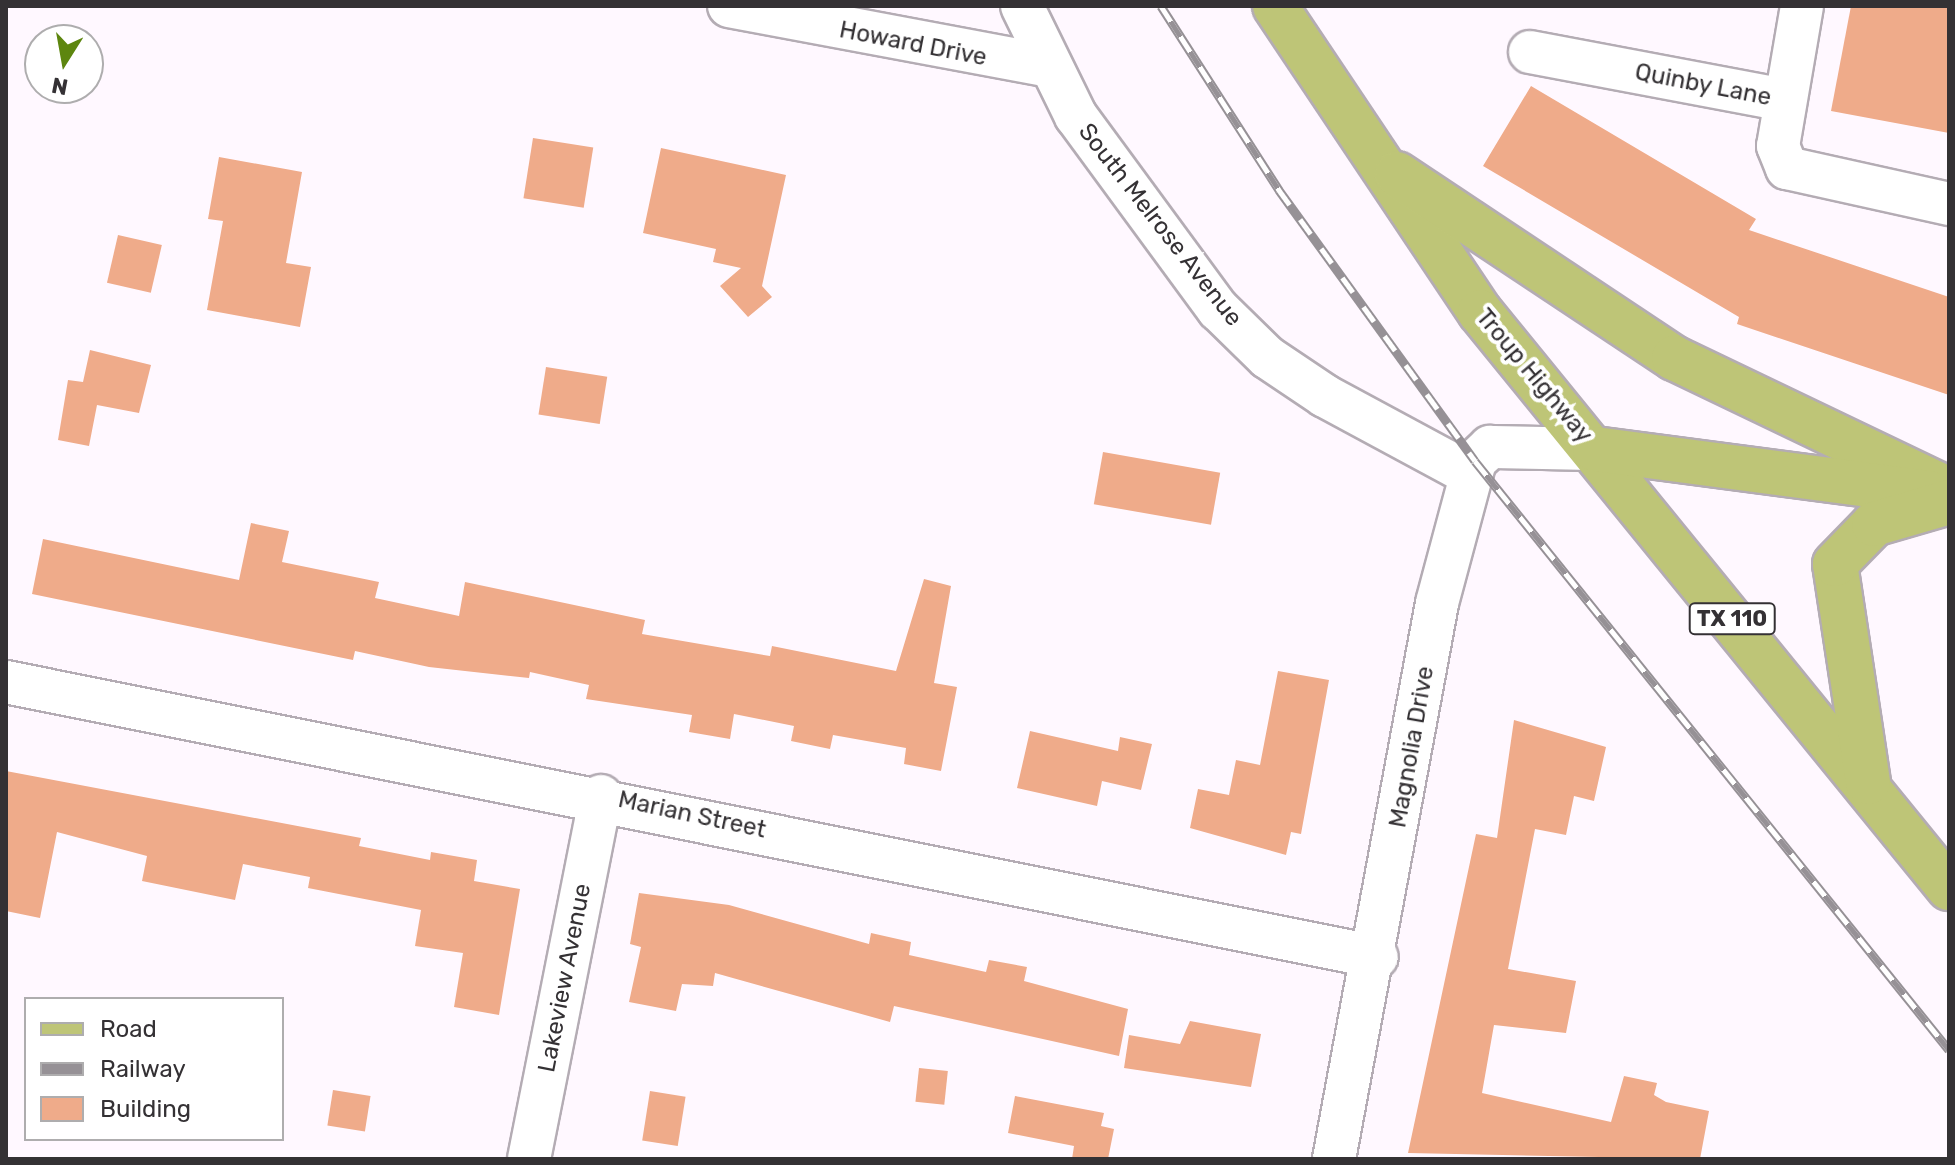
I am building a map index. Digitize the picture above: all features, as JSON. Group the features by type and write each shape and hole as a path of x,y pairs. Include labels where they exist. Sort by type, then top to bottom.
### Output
{"main road":[{"name":"Troup Highway","path":"1275,6 1480,312 1595,449 1949,493"},
{"path":"1379,161 1661,351 1949,493"},
{"name":"TX 110","path":"1595,449 1949,888"},
{"path":"1869,789 1835,564 1874,524 1949,502"}],"street":[{"name":"Howard Drive","path":"729,6 1050,66"},
{"name":"South Melrose Avenue","path":"1022,6 1076,116 1237,328 1325,396 1470,474"},
{"path":"1785,100 1802,6"},
{"name":"Quinby Lane","path":"1530,52 1785,100 1778,146 1787,168 1949,204"},
{"path":"1470,474 1490,447 1595,449"},
{"name":"Magnolia Drive","path":"1334,1159 1377,957 1437,603 1470,474"},
{"name":"Marian Street","path":"6,682 601,796 1377,957"},
{"name":"Lakeview Avenue","path":"529,1159 601,796"}],"building":[{"path":"1851,6 1949,6 1949,133 1831,111"},
{"path":"1531,86 1756,219 1749,230 1949,297 1949,395 1737,324 1739,317 1483,166"},
{"path":"533,138 593,148 584,208 523,198"},
{"path":"661,148 786,175 762,286 772,297 748,317 720,286 741,268 713,262 716,249 643,233"},
{"path":"219,157 302,172 286,263 311,267 300,327 207,310 223,221 208,219"},
{"path":"118,235 162,245 151,293 107,283"},
{"path":"90,350 151,365 139,413 97,405 89,446 58,440 68,380 83,382"},
{"path":"546,367 607,377 600,424 538,414"},
{"path":"1103,452 1220,473 1211,525 1094,504"},
{"path":"251,523 289,531 282,562 379,582 375,598 459,616 465,582 645,620 642,634 770,656 772,646 896,671 924,579 951,586 934,683 957,687 941,771 904,764 906,748 833,735 830,749 791,741 794,726 734,714 730,739 689,732 692,715 586,699 589,685 530,672 529,678 429,667 355,651 353,660 32,594 43,539 239,580"},
{"path":"1278,671 1329,680 1301,834 1291,832 1286,855 1190,828 1198,789 1229,795 1236,760 1260,765"},
{"path":"1514,720 1606,747 1594,801 1574,796 1566,835 1535,829 1508,969 1576,981 1566,1033 1494,1025 1482,1093 1611,1122 1624,1076 1657,1083 1654,1095 1666,1102 1709,1111 1700,1159 1408,1153 1476,834 1497,838"},
{"path":"1030,731 1118,751 1120,737 1152,744 1141,790 1102,781 1097,806 1017,788"},
{"path":"6,771 361,838 359,846 430,860 431,852 477,860 474,881 520,889 499,1015 454,1007 463,953 415,946 421,910 308,888 310,877 243,864 235,900 142,881 147,856 57,832 40,918 6,911"},
{"path":"639,893 729,905 869,944 871,933 911,942 909,955 986,972 989,960 1027,967 1024,981 1128,1009 1119,1056 894,1006 890,1022 715,973 713,986 682,984 676,1011 629,1002 641,947 630,944"},
{"path":"1190,1021 1261,1034 1251,1087 1124,1068 1129,1035 1180,1044"},
{"path":"919,1068 948,1071 944,1105 915,1102"},
{"path":"333,1090 371,1096 365,1132 327,1126"},
{"path":"650,1091 686,1097 678,1146 642,1140"},
{"path":"1015,1096 1104,1113 1101,1126 1114,1129 1108,1159 1072,1159 1074,1146 1008,1133"}],"railway":[{"path":"1161,6 1279,190 1475,461 1949,1050"}]}
